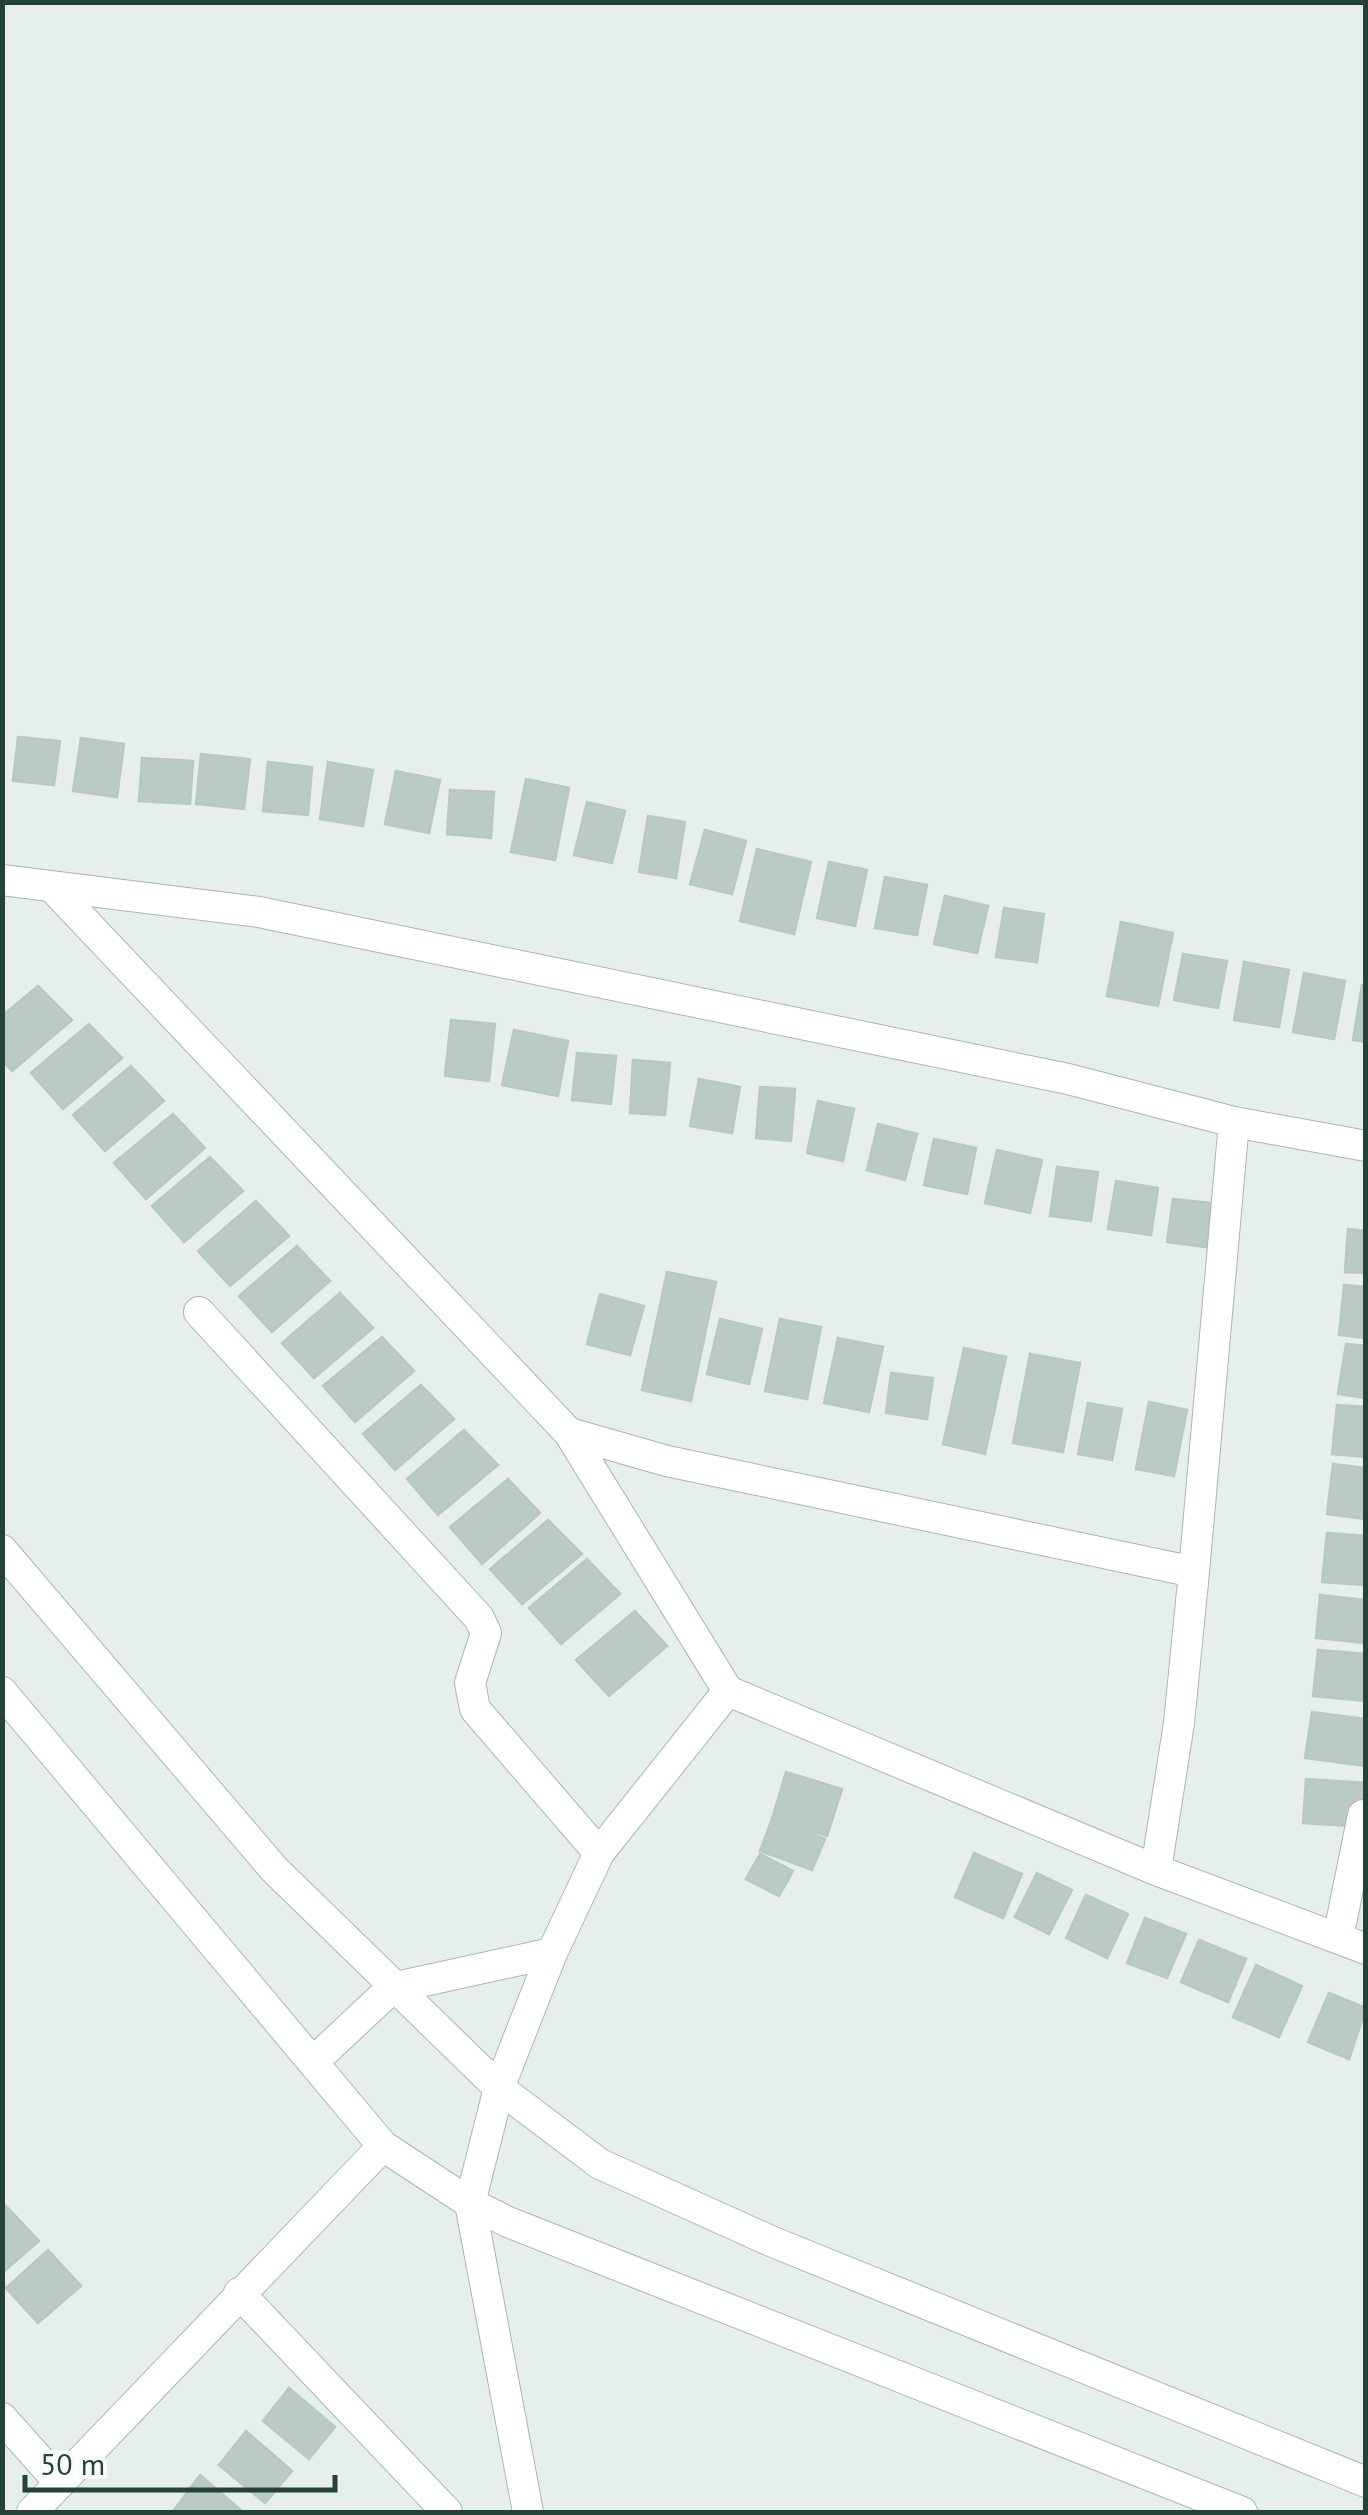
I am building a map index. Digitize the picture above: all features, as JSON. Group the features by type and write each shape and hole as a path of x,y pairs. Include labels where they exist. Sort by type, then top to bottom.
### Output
{"street":[{"path":"2,880 278,916 1068,1080 1234,1122 1366,1146"},
{"path":"52,888 569,1433 728,1691 1156,1870 1352,1944 1363,1815"},
{"path":"1156,1870 1179,1724 1234,1122"},
{"path":"199,1312 479,1618 486,1633 470,1683 475,1709 599,1853"},
{"path":"569,1433 667,1461 1194,1572"},
{"path":"2,1550 274,1870 499,2088 600,2164 756,2234 1366,2482"},
{"path":"528,2512 470,2204 499,2088 552,1953 599,1853 728,1691"},
{"path":"2,1692 383,2146 470,2204 1242,2512"},
{"path":"312,2062 392,1988 552,1953"},
{"path":"32,2512 383,2146"},
{"path":"239,2293 448,2512"},
{"path":"2,2418 60,2483"}],"building":[{"path":"18,737 60,741 54,785 13,781"},
{"path":"81,738 124,744 117,797 73,791"},
{"path":"201,754 250,759 244,809 196,804"},
{"path":"142,758 193,761 190,804 139,801"},
{"path":"268,762 312,767 308,815 263,811"},
{"path":"328,762 373,770 363,826 320,819"},
{"path":"396,771 440,780 429,833 385,824"},
{"path":"526,779 569,788 555,860 511,852"},
{"path":"450,790 494,792 491,838 447,834"},
{"path":"587,802 625,811 612,863 574,855"},
{"path":"648,816 685,822 676,878 639,872"},
{"path":"705,830 746,841 732,894 690,884"},
{"path":"757,849 811,862 794,934 740,921"},
{"path":"829,862 867,870 855,926 817,918"},
{"path":"885,877 927,885 917,935 875,928"},
{"path":"945,896 988,906 977,953 934,944"},
{"path":"1004,908 1044,914 1037,962 996,957"},
{"path":"1121,922 1173,933 1158,1006 1107,996"},
{"path":"1183,954 1227,961 1218,1008 1174,1000"},
{"path":"1244,962 1289,970 1279,1027 1234,1020"},
{"path":"1304,973 1345,981 1334,1039 1293,1032"},
{"path":"1362,985 1366,986 1366,1042 1353,1040"},
{"path":"38,986 72,1020 12,1071 2,1060 2,1016"},
{"path":"451,1020 495,1024 489,1081 445,1076"},
{"path":"89,1024 122,1058 63,1109 31,1073"},
{"path":"514,1030 568,1041 558,1096 502,1085"},
{"path":"577,1053 616,1056 611,1104 572,1100"},
{"path":"633,1060 670,1063 665,1115 630,1113"},
{"path":"131,1066 164,1101 105,1151 73,1115"},
{"path":"699,1079 740,1087 732,1133 690,1126"},
{"path":"760,1087 795,1089 791,1141 756,1138"},
{"path":"818,1101 854,1109 843,1161 807,1153"},
{"path":"173,1114 205,1148 146,1199 114,1163"},
{"path":"878,1124 917,1134 905,1180 867,1170"},
{"path":"934,1139 976,1148 967,1194 924,1185"},
{"path":"997,1150 1042,1160 1030,1213 985,1203"},
{"path":"210,1157 243,1191 184,1242 152,1206"},
{"path":"1057,1167 1098,1172 1091,1221 1050,1216"},
{"path":"1116,1181 1158,1188 1151,1235 1108,1229"},
{"path":"1173,1199 1212,1203 1206,1247 1167,1242"},
{"path":"256,1201 289,1236 230,1286 198,1251"},
{"path":"1348,1229 1366,1231 1366,1273 1345,1272"},
{"path":"297,1246 330,1281 272,1332 239,1296"},
{"path":"667,1272 716,1282 691,1401 642,1390"},
{"path":"1344,1285 1366,1287 1366,1338 1339,1335"},
{"path":"340,1293 373,1328 314,1378 282,1343"},
{"path":"600,1294 644,1306 630,1355 587,1344"},
{"path":"720,1319 762,1329 749,1384 707,1374"},
{"path":"780,1319 821,1327 807,1399 765,1391"},
{"path":"382,1337 414,1371 355,1422 323,1386"},
{"path":"838,1338 883,1347 869,1412 824,1403"},
{"path":"1346,1344 1366,1346 1366,1398 1338,1394"},
{"path":"964,1348 1006,1357 985,1454 943,1444"},
{"path":"1030,1354 1080,1363 1063,1452 1013,1443"},
{"path":"891,1373 933,1378 927,1419 886,1413"},
{"path":"421,1385 454,1419 395,1470 363,1434"},
{"path":"1149,1402 1187,1410 1174,1476 1136,1469"},
{"path":"1088,1403 1122,1409 1112,1460 1078,1454"},
{"path":"1337,1405 1366,1407 1366,1457 1332,1454"},
{"path":"464,1430 498,1465 438,1515 407,1479"},
{"path":"1333,1464 1366,1468 1366,1519 1327,1514"},
{"path":"508,1479 540,1513 482,1564 450,1527"},
{"path":"548,1520 582,1554 522,1604 490,1569"},
{"path":"1327,1533 1366,1536 1366,1585 1322,1582"},
{"path":"587,1559 620,1594 561,1644 529,1608"},
{"path":"1320,1595 1366,1600 1366,1643 1316,1638"},
{"path":"635,1611 667,1646 609,1696 576,1660"},
{"path":"1318,1650 1366,1654 1366,1701 1313,1696"},
{"path":"1312,1712 1366,1719 1366,1766 1305,1758"},
{"path":"786,1772 842,1789 827,1836 772,1819"},
{"path":"1306,1779 1366,1783 1365,1827 1303,1823"},
{"path":"772,1819 825,1839 812,1870 760,1851"},
{"path":"974,1853 1022,1874 1003,1918 955,1897"},
{"path":"760,1854 793,1871 779,1896 746,1879"},
{"path":"1037,1873 1072,1890 1049,1934 1015,1917"},
{"path":"1086,1895 1128,1914 1107,1958 1066,1938"},
{"path":"1145,1918 1186,1934 1167,1978 1127,1963"},
{"path":"1199,1940 1246,1959 1228,2002 1181,1982"},
{"path":"1256,1965 1302,1986 1279,2037 1233,2017"},
{"path":"1329,1993 1366,2008 1349,2059 1308,2042"},
{"path":"6,2206 39,2241 2,2273 2,2209"},
{"path":"48,2250 81,2286 38,2323 6,2288"},
{"path":"289,2388 335,2427 309,2459 263,2421"},
{"path":"246,2431 292,2471 265,2503 219,2465"},
{"path":"200,2475 243,2512 174,2510"}]}
